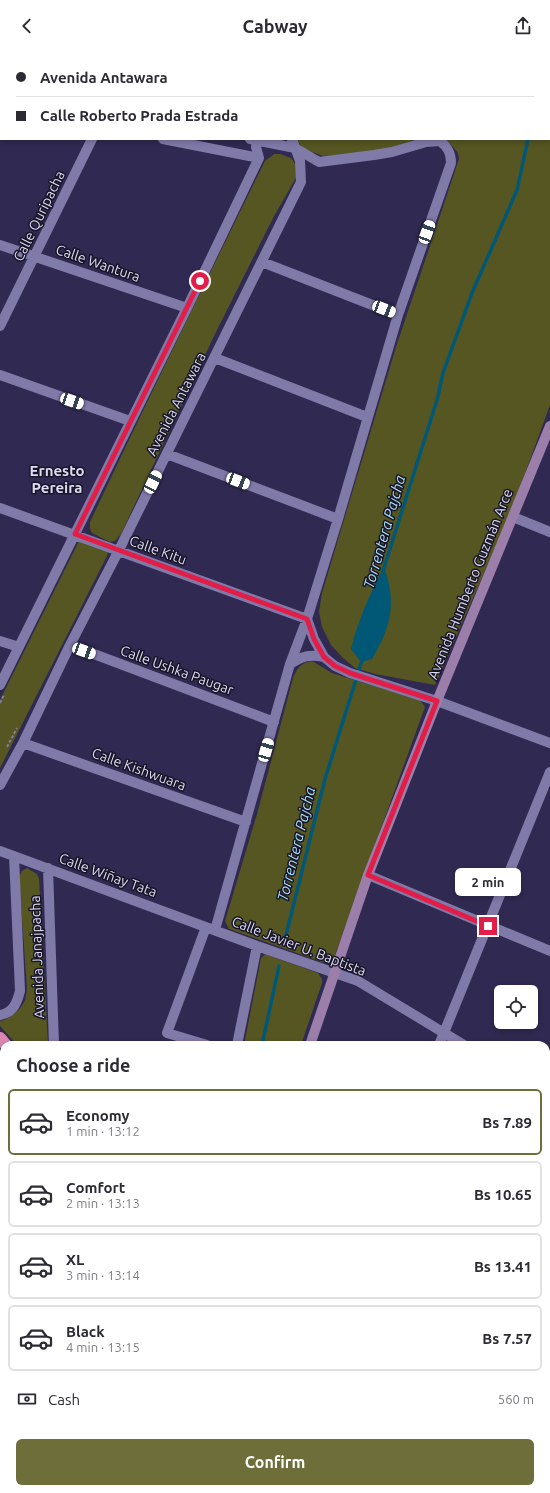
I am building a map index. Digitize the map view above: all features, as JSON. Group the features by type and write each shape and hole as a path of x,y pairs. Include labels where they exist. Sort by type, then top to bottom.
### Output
{"main road":[{"name":"Avenida Humberto Guzmán Arce","path":"311,1041 368,875 437,701 550,426"}],"street":[{"name":"Calle Quripacha","path":"0,326 92,140"},
{"path":"169,140 259,158"},
{"path":"0,685 187,308 259,158 254,140"},
{"path":"262,140 293,144 319,162"},
{"path":"194,1041 167,1033 210,928 246,822 290,664 307,619 338,519 398,314 451,163 451,154 440,141 434,141 392,152 319,162 312,164 301,182"},
{"name":"Avenida Antawara","path":"0,785 23,742 70,645 215,358 301,182 300,161 293,144"},
{"name":"Calle Wantura","path":"0,245 187,308"},
{"path":"262,262 398,314"},
{"path":"215,358 367,417"},
{"path":"0,375 130,421"},
{"path":"167,454 338,519"},
{"name":"Calle Kitu","path":"0,508 307,619"},
{"path":"513,517 550,532"},
{"path":"307,619 314,639 324,657 335,666 350,673 437,701 550,743"},
{"path":"0,641 19,647"},
{"name":"Calle Ushka Paugar","path":"70,645 274,722"},
{"path":"290,664 300,657 312,655 324,657"},
{"name":"Calle Kishwuara","path":"23,742 246,822"},
{"path":"441,1041 550,772"},
{"name":"Calle Wiñay Tata","path":"0,850 210,928"},
{"name":"Avenida Janajpacha","path":"0,1015 10,1012 15,1006 20,991 14,856"},
{"name":"Avenida Janajpacha","path":"48,868 54,1041"},
{"path":"368,875 550,951"},
{"name":"Calle Javier U. Baptista","path":"210,928 358,981 457,1041"},
{"path":"238,1041 257,946"}],"shaded area":[{"path":"298,140 414,140 388,149 366,153 323,156 302,148"},
{"path":"447,140 550,140 550,405 512,509 435,685 375,674 355,668 331,645 322,627 319,612 322,593 396,347 459,159 458,153"},
{"path":"274,154 280,154 291,158 296,165 297,176 273,218 214,336 121,534 115,541 110,542 92,533 90,529 90,522 265,161"},
{"path":"79,541 108,552 107,556 0,768 0,700"},
{"path":"312,661 332,673 420,700 425,707 335,955 332,960 327,963 229,929 225,921 257,814 293,678 300,666"},
{"path":"27,868 37,874 39,879 48,1041 13,1041 0,1026 0,1021 11,1016 21,1007 25,1000 27,990 19,877 22,871"},
{"path":"265,954 318,973 322,979 322,983 302,1041 245,1041 261,958"}],"water":[{"path":"384,567 388,580 391,603 388,625 379,647 372,659 361,662 351,649 365,607"}],"waterway":[{"name":"Torrentera Pajcha","path":"383,571 437,400 443,373 472,293 517,190 528,140"},
{"name":"Torrentera Pajcha","path":"285,939 325,779 363,657"},
{"name":"Torrentera Pajcha","path":"263,1041 279,966"}],"district":[{"name":"Ernesto Pereira","path":"57,478"}],"route":[{"path":"200,281 75,534 307,619 314,639 324,657 335,666 350,673 437,701 368,875 488,926"}]}
